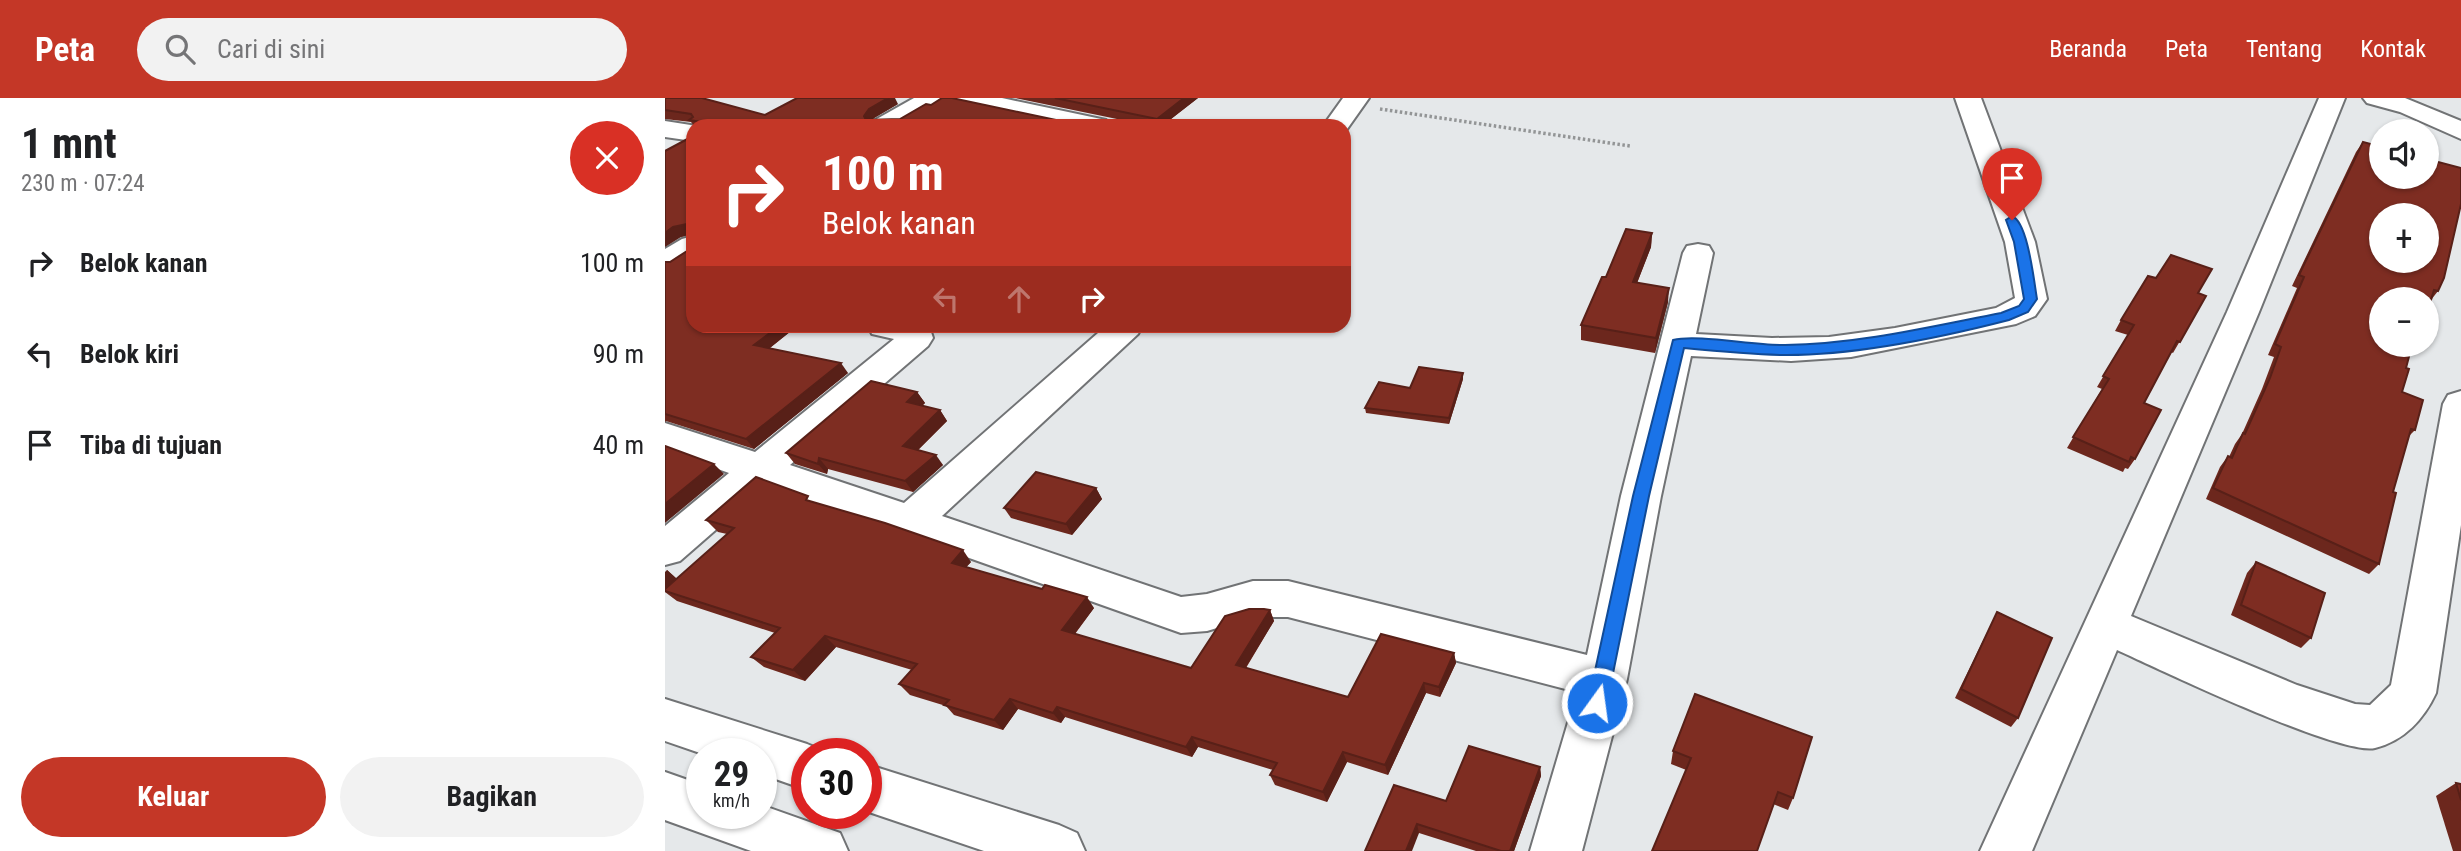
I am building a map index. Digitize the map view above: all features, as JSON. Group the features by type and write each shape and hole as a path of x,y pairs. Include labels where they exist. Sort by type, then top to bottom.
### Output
{"street":[{"path":"896,119 932,98"},
{"path":"966,98 1064,119"},
{"path":"1678,344 1781,350 1829,348 1875,343 2004,317 2023,309 2031,299 2020,242 1968,98"},
{"path":"2006,851 2238,325 2332,98"},
{"path":"2376,98 2409,107 2461,131"},
{"path":"1341,119 1354,101"},
{"path":"2409,107 2448,102"},
{"path":"665,129 686,132"},
{"path":"665,262 686,249"},
{"path":"1556,851 1604,679 1641,496 1699,253"},
{"path":"665,549 916,338 916,333"},
{"path":"909,522 1118,333"},
{"path":"2105,625 2329,720 2372,728 2393,715 2413,693 2461,404"},
{"path":"665,436 1181,615 1208,614 1246,600 1269,597 1288,599 1604,679"},
{"path":"665,720 791,762"},
{"path":"882,792 1059,851"},
{"path":"665,796 686,803"},
{"path":"759,829 822,851"}],"path":[{"path":"1354,101 1630,146"}],"building":[{"path":"665,98 702,98 765,115 797,98 888,98 869,109 864,116 866,119 690,119 693,117 691,114 665,110"},
{"path":"942,98 1051,119 900,119 926,104 931,105"},
{"path":"1055,98 1184,98 1157,119"},
{"path":"686,140 686,224 673,227 665,233 665,151"},
{"path":"2363,142 2369,144 2369,189 2439,189 2439,162 2461,168 2461,204 2444,278 2439,289 2369,287 2369,357 2409,357 2406,368 2409,369 2402,392 2423,400 2415,430 2411,429 2393,492 2396,493 2379,564 2213,488 2228,456 2232,458 2243,433 2245,434 2270,378 2281,347 2275,344 2304,277 2299,275"},
{"path":"1626,229 1652,233 1633,282 1669,288 1656,338 1581,325 1602,277 1606,277"},
{"path":"686,252 686,333 770,333 754,345 841,363 746,439 665,414 665,262 670,262"},
{"path":"2171,255 2212,269 2198,293 2206,296 2180,342 2177,341 2144,403 2161,410 2135,459 2131,457 2129,462 2073,437 2109,379 2103,376 2134,325 2121,320 2148,276 2156,278"},
{"path":"1419,367 1463,373 1449,418 1365,408 1379,382 1410,388"},
{"path":"871,381 917,392 907,402 940,410 903,446 936,455 905,481 819,458 818,464 786,453"},
{"path":"665,446 714,464 665,504"},
{"path":"1036,472 1096,488 1066,524 1004,508"},
{"path":"756,477 808,496 806,500 963,550 952,563 1042,589 1045,585 1087,597 1062,630 1191,668 1225,616 1249,609 1270,610 1236,665 1348,697 1381,634 1454,653 1439,687 1424,683 1385,765 1343,752 1323,792 1270,775 1277,763 1192,737 1186,747 1057,707 1053,713 1010,699 994,720 944,705 949,700 899,684 917,664 825,636 793,670 751,657 780,628 665,591 734,528 706,520"},
{"path":"2256,562 2325,593 2311,638 2241,605"},
{"path":"1997,612 2052,638 2018,718 1961,689"},
{"path":"1695,694 1812,737 1793,798 1778,792 1757,851 1652,851 1691,758 1673,751"},
{"path":"1469,746 1540,767 1510,851 1501,851 1417,824 1406,851 1365,851 1394,785 1446,801"},
{"path":"2456,783 2461,784 2461,800"}],"route":[{"path":"1597,703 1641,496 1678,344 1781,350 1829,348 1875,343 2004,317 2023,309 2031,299 2020,242 2012,220"}]}
